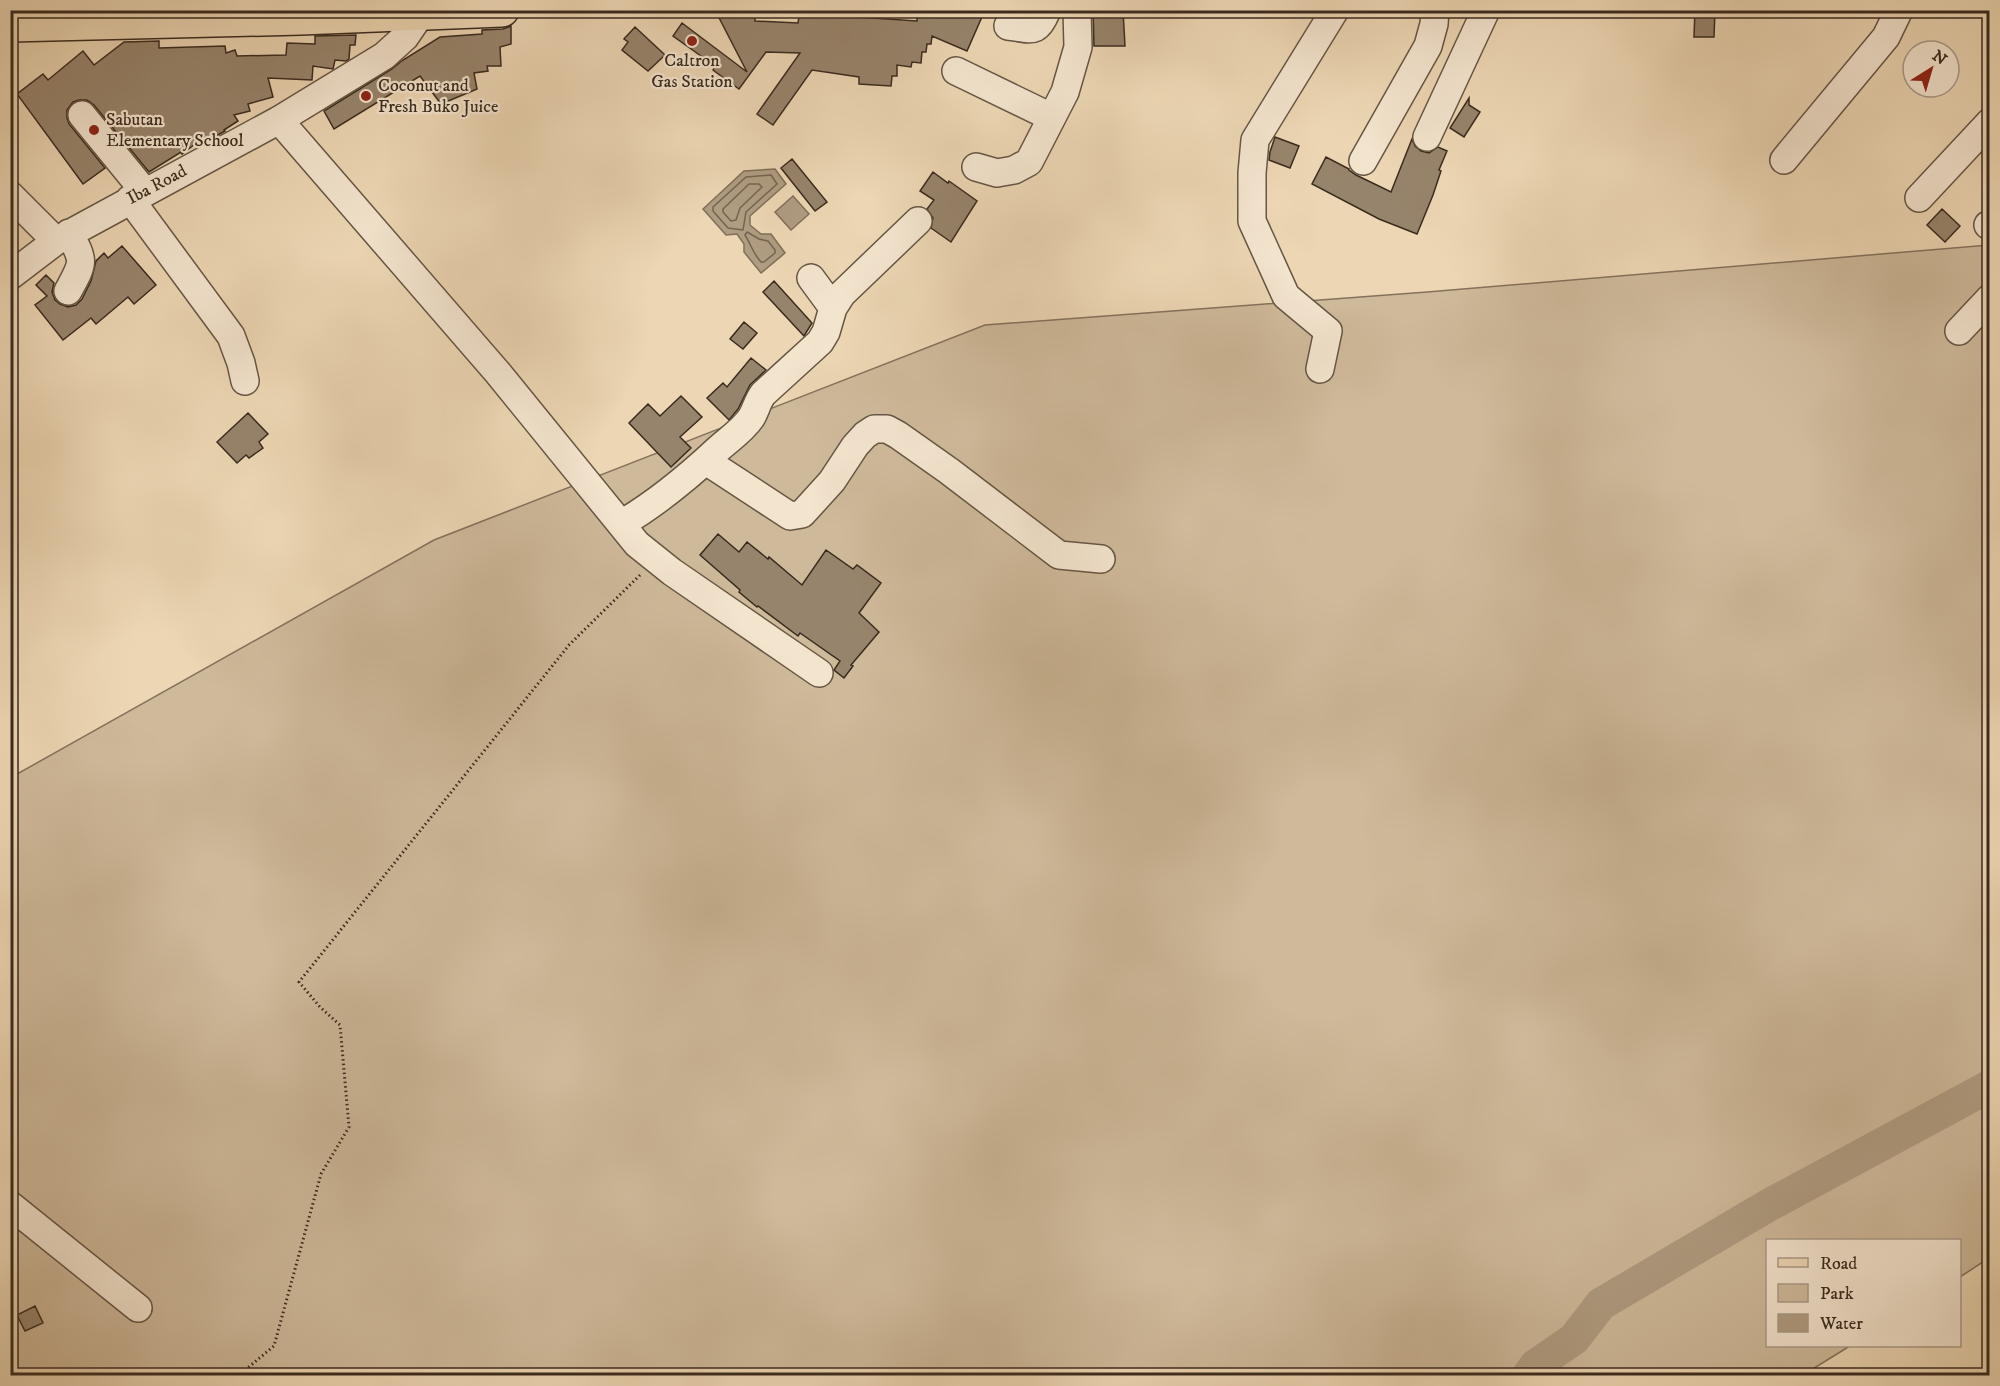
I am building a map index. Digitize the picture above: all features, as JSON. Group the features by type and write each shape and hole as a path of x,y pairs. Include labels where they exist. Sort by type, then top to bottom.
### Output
{"main road":[{"path":"10,25 140,16 381,13 420,15 502,10"}],"street":[{"path":"1008,26 1034,29 1041,25 1047,10"},
{"path":"976,167 998,173 1014,170 1029,162 1065,92 1078,47 1077,10"},
{"path":"1320,369 1328,331 1286,296 1252,221 1252,173 1255,140 1335,10"},
{"path":"1363,161 1428,46 1435,10"},
{"path":"1426,137 1486,10"},
{"path":"1784,160 1886,37 1899,10"},
{"name":"Iba Road","path":"10,276 62,237 279,120 384,56 405,37 420,15"},
{"path":"956,71 1051,117"},
{"path":"82,115 231,336 244,381"},
{"path":"279,120 498,373 629,534 672,572 819,673"},
{"path":"1919,198 1989,122"},
{"path":"10,195 62,237 81,256 80,268 69,291"},
{"path":"629,534 660,500 706,461 751,418 757,402 773,383 820,342 826,332 833,308 842,294 918,221"},
{"path":"811,278 833,308"},
{"path":"706,461 790,516 802,514 832,481 865,435 874,429 887,429 950,471 1059,555 1101,559"},
{"path":"10,1205 138,1308"}],"path":[{"path":"238,1376 274,1346 321,1174 349,1127 340,1025 320,1007 299,982 568,645 641,574 629,534"}],"green space":[{"path":"1989,245 1989,1258 1961,1276 1961,1239 1766,1239 1766,1347 1848,1347 1803,1375 11,1375 10,778 434,540 985,325 1427,292"}],"water":[{"path":"775,169 786,184 750,216 750,225 761,234 771,234 785,253 761,273 744,252 744,244 737,234 726,235 703,209 744,171"},
{"path":"793,196 809,214 791,230 775,212"}],"building":[{"path":"715,10 755,10 755,21 798,23 800,10 821,10 857,17 917,21 917,10 985,10 967,51 932,36 931,44 927,44 926,52 922,52 921,63 912,62 911,67 897,65 897,76 892,76 891,86 859,84 859,77 812,70 773,125 757,114 800,53 766,52 739,89 713,70 715,66 673,36 682,23 747,72"},
{"path":"1093,10 1123,10 1125,46 1094,46"},
{"path":"1695,10 1715,10 1714,37 1694,37"},
{"path":"511,26 511,44 500,47 501,66 487,66 488,71 474,73 477,89 441,104 420,76 334,129 324,111 440,37 482,34 482,30 503,29"},
{"path":"635,27 665,55 648,71 622,50 628,42 624,39"},
{"path":"356,35 355,45 350,45 349,59 346,61 335,60 333,69 313,66 312,80 268,78 273,97 248,104 250,111 234,115 238,121 225,131 207,141 204,137 182,154 181,152 149,172 94,105 87,100 73,102 67,110 69,124 105,168 83,184 17,94 43,74 48,80 83,51 94,65 124,42 159,41 159,48 225,46 226,53 235,50 237,56 286,55 287,43 315,44 315,36"},
{"path":"1469,98 1469,105 1480,112 1464,137 1450,128"},
{"path":"1275,137 1299,146 1290,168 1269,160"},
{"path":"1412,139 1421,151 1429,153 1438,147 1447,151 1417,234 1379,219 1312,184 1326,157 1391,192"},
{"path":"792,159 827,202 815,211 781,168"},
{"path":"933,172 977,201 951,242 931,228 933,218 927,209 934,200 920,191"},
{"path":"1942,209 1960,226 1945,242 1927,225"},
{"path":"122,246 156,285 134,304 128,297 96,324 91,318 63,340 35,305 47,296 36,285 46,275 54,283 52,292 55,300 68,307 76,305 82,299 91,281 96,261 104,253 108,258"},
{"path":"774,281 812,323 804,336 763,292"},
{"path":"744,322 757,333 743,349 730,339"},
{"path":"751,358 766,370 750,385 738,409 729,420 707,398 723,383 727,387"},
{"path":"681,396 702,417 680,437 691,448 671,467 629,423 648,404 660,416"},
{"path":"248,413 268,434 259,442 263,448 249,458 246,455 237,463 217,442"},
{"path":"718,534 739,552 747,542 802,585 826,550 853,569 857,565 881,583 859,613 879,632 851,665 853,666 844,678 834,670 840,661 800,633 798,636 757,607 700,555"},
{"path":"35,1306 43,1323 25,1331 17,1315"}],"waterway":[{"path":"1528,1376 1536,1365 1574,1339 1601,1304 1769,1205 1990,1086"}],"place":[{"name":"Caltron Gas Station","path":"692,41"},
{"name":"Coconut and Fresh Buko Juice","path":"366,96"},
{"name":"Sabutan Elementary School","path":"94,130"}]}
